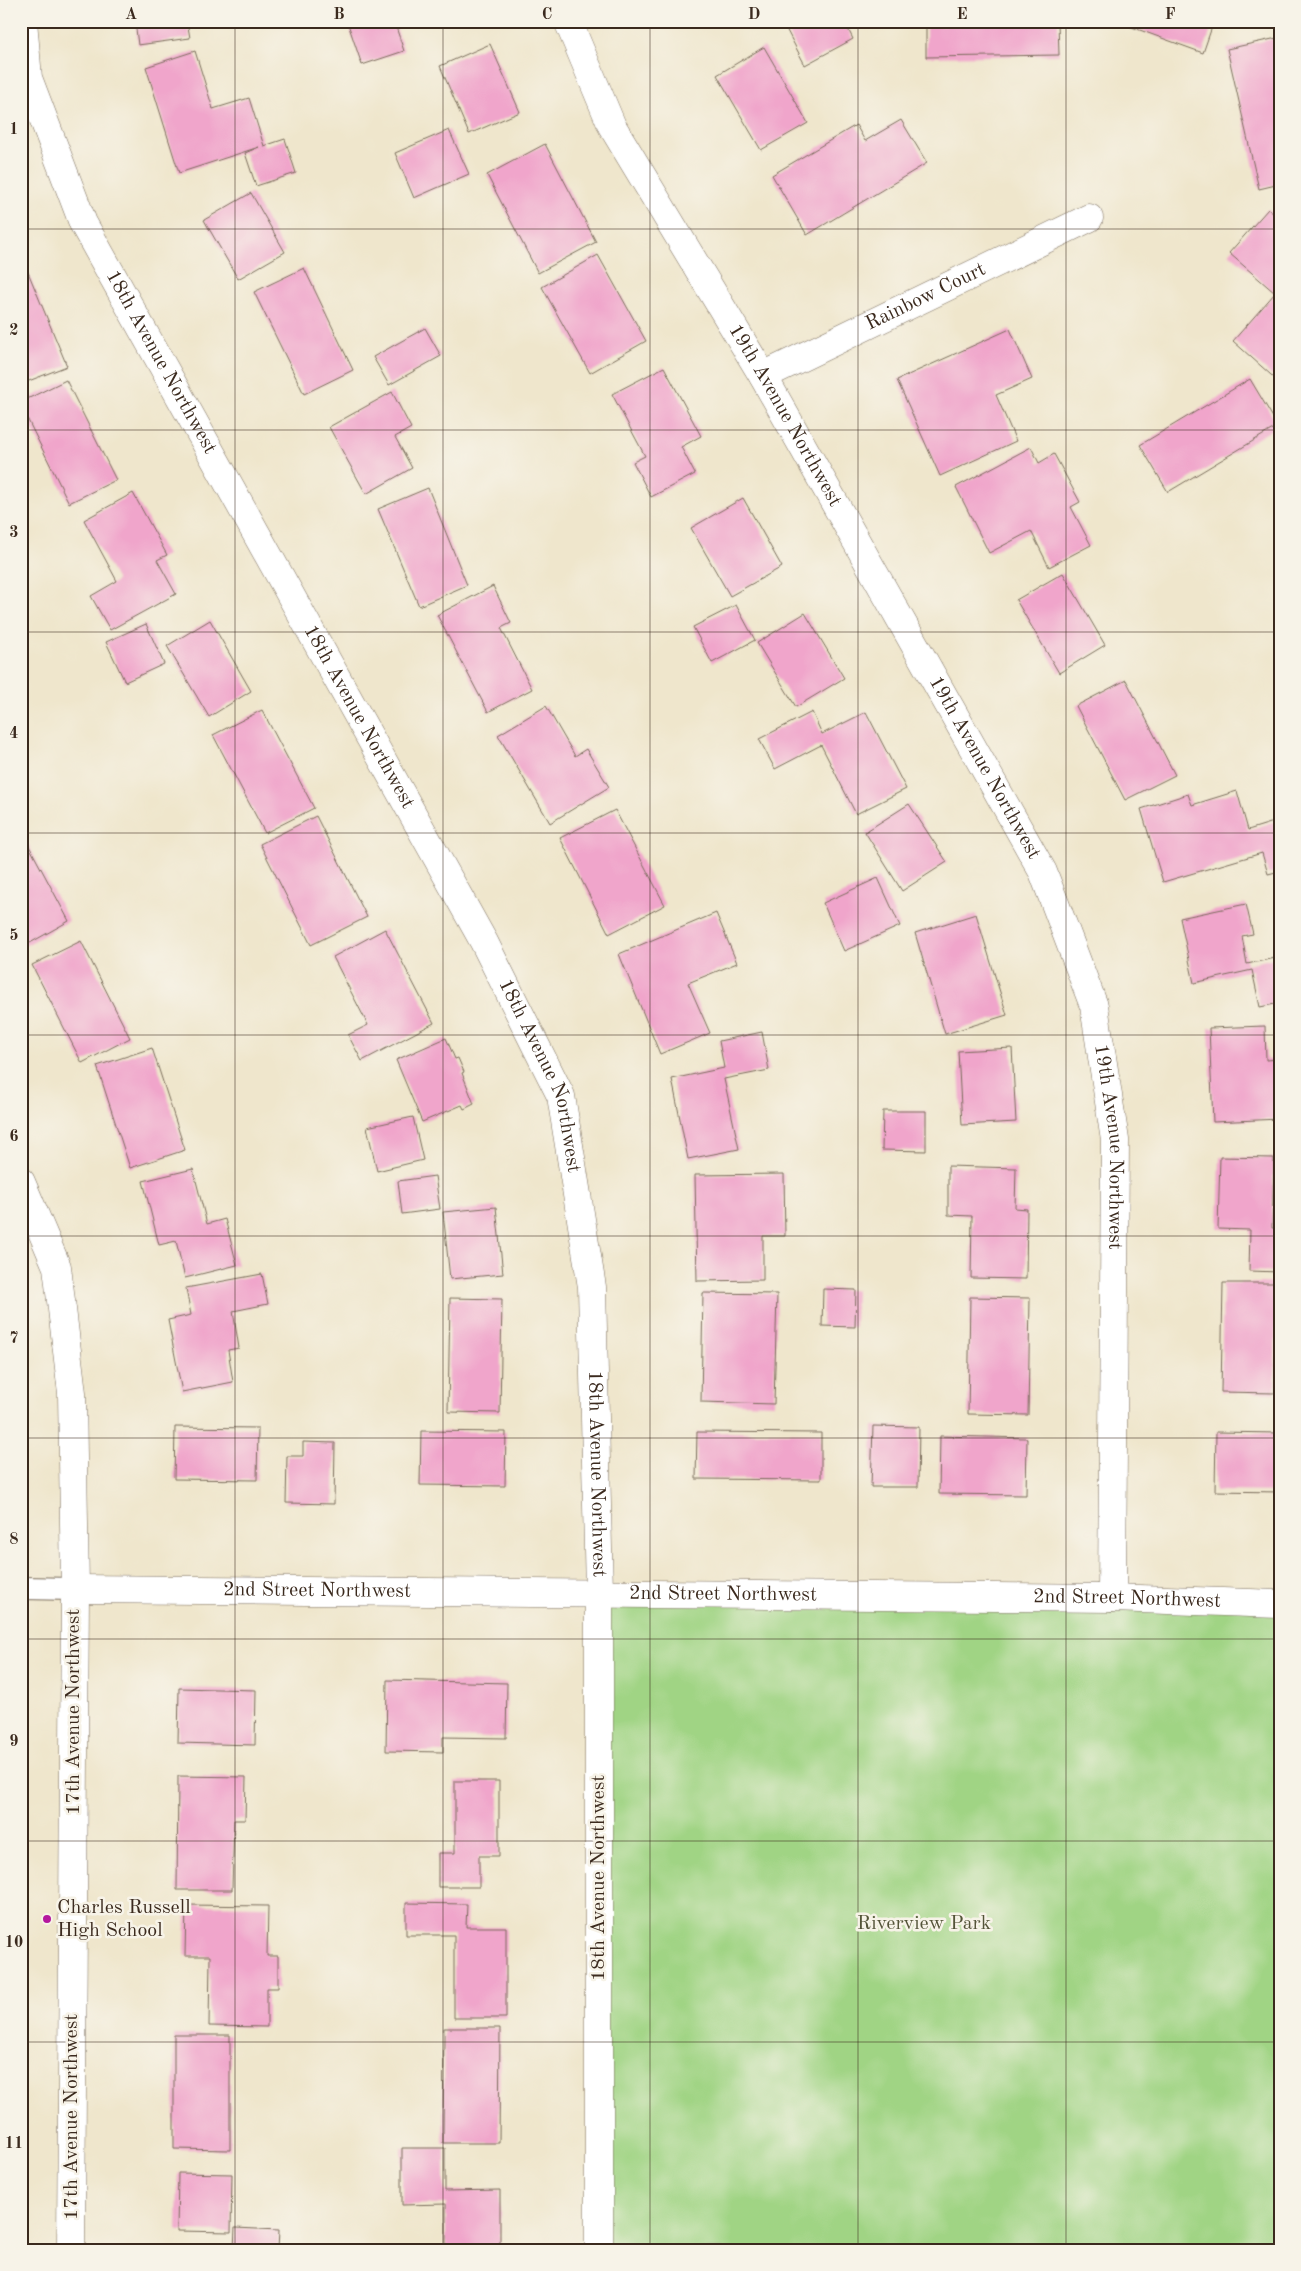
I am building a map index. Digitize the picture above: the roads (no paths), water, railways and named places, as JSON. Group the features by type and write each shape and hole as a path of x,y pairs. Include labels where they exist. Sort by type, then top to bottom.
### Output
{"street":[{"name":"18th Avenue Northwest","path":"23,21 28,78 83,223 484,942 561,1096 592,1287 599,1592 599,2250"},
{"name":"19th Avenue Northwest","path":"568,21 612,126 763,376 1043,872 1094,1006 1114,1140 1112,1598"},
{"name":"Rainbow Court","path":"763,376 1089,218"},
{"name":"17th Avenue Northwest","path":"21,1182 57,1268 72,1393 75,1589 71,2250"},
{"name":"2nd Street Northwest","path":"75,1589 599,1592 1112,1598 1280,1604"}],"lane":[{"path":"21,1588 75,1589"}],"place":[{"name":"Charles Russell High School","path":"47,1919"}],"park label":[{"name":"Riverview Park","path":"924,1924"}]}
